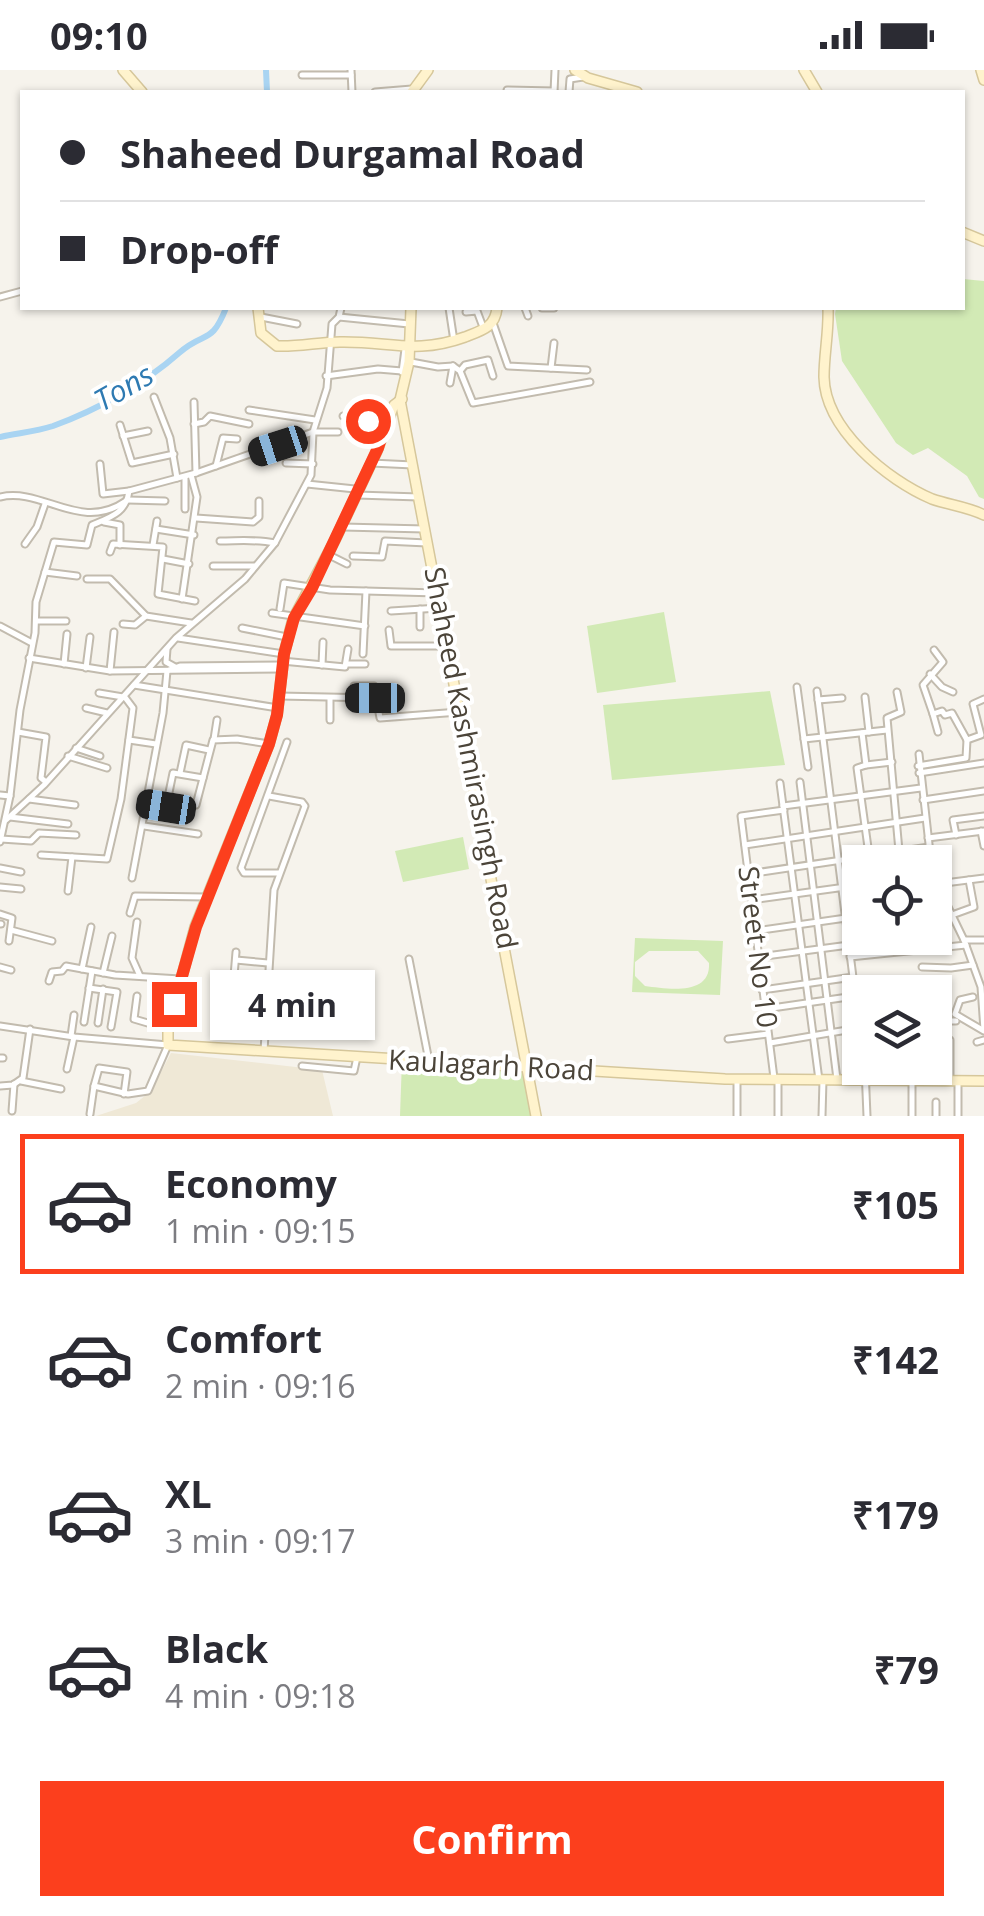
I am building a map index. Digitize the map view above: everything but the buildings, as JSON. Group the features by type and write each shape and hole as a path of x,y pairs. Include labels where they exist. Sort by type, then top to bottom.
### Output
{"street":[{"path":"123,70 140,90"},
{"path":"575,70 630,90"},
{"path":"980,70 984,80"},
{"path":"302,75 351,73"},
{"path":"569,90 570,79 586,77"},
{"path":"76,835 38,833 32,841 0,840 8,818 46,782 168,646 258,566 275,543 308,484 314,464 315,420 325,395 332,324 341,310"},
{"path":"94,1086 124,1094 148,1090 168,1045 180,980 206,897 274,728 287,637 399,400 412,310"},
{"path":"449,310 454,341"},
{"path":"297,324 258,312 261,333 277,346 333,342 408,347 454,341 489,326 496,310"},
{"path":"526,310 528,316"},
{"path":"828,310 824,378 828,400 853,443 912,488 984,515"},
{"path":"466,312 481,311 507,366 587,370"},
{"path":"339,317 412,324"},
{"path":"552,368 554,343"},
{"path":"460,372 465,365 488,360 493,376"},
{"path":"326,376 406,366 452,366 460,372 473,403 590,382"},
{"path":"450,383 452,366"},
{"path":"154,397 174,454 197,491 194,535 182,598"},
{"name":"Shaheed Kashmirasingh Road","path":"399,400 538,1116"},
{"name":"Shaheed Kashmirasingh Road","path":"399,400 529,1067"},
{"path":"184,509 194,402"},
{"path":"249,410 315,420"},
{"path":"194,424 210,416 249,424"},
{"path":"344,416 385,425"},
{"path":"120,425 132,463 174,454"},
{"path":"124,436 148,431"},
{"path":"100,464 103,494 187,476 313,432 338,432"},
{"path":"216,466 223,438 237,439"},
{"path":"286,463 314,464"},
{"path":"369,463 412,465"},
{"path":"308,484 354,493 418,497"},
{"path":"8,818 36,602 54,542 87,545 92,525 121,511 130,490"},
{"path":"0,496 19,492 45,504 91,513 111,510 128,500 165,501"},
{"path":"250,538 259,517 259,501"},
{"path":"25,544 37,527 45,504"},
{"path":"196,518 254,522"},
{"path":"100,522 120,524 120,544"},
{"path":"154,545 157,525 194,535"},
{"path":"339,527 424,529"},
{"path":"220,541 250,538 275,543"},
{"path":"353,556 382,557 385,541 427,544"},
{"path":"110,552 112,544 164,548 158,594 195,601"},
{"path":"326,554 347,564"},
{"path":"163,559 189,564"},
{"path":"212,566 258,566"},
{"path":"44,572 77,576"},
{"path":"87,579 114,582 146,616 191,623"},
{"path":"280,609 284,583 310,588 436,593"},
{"path":"363,654 366,591"},
{"path":"391,611 439,608"},
{"path":"420,609 420,626"},
{"path":"272,613 366,626"},
{"path":"123,624 135,625 146,616"},
{"path":"36,621 66,621"},
{"path":"0,626 32,643"},
{"path":"242,628 287,637"},
{"path":"389,630 391,646 446,646"},
{"path":"110,671 114,632"},
{"path":"64,664 67,634"},
{"path":"86,668 90,637"},
{"path":"176,638 282,662"},
{"path":"322,665 324,642"},
{"path":"132,878 171,669 166,662 168,646"},
{"path":"346,664 348,648"},
{"path":"934,650 942,662 924,687 938,732"},
{"path":"29,658 110,671 282,662 344,667 365,664"},
{"path":"930,674 942,687 954,692"},
{"path":"134,686 278,708"},
{"path":"354,686 374,686 380,718 460,712"},
{"path":"797,687 808,767"},
{"path":"817,691 842,896"},
{"path":"897,692 901,712 887,716 898,845"},
{"path":"42,855 107,860 121,800 134,708 124,697 99,693"},
{"path":"279,696 375,698"},
{"path":"865,697 866,765"},
{"path":"330,698 330,720"},
{"path":"818,700 842,698"},
{"path":"967,740 982,735 973,706 984,699"},
{"path":"86,708 108,714"},
{"path":"919,768 966,758 967,740 953,714 933,714"},
{"path":"196,806 217,720"},
{"path":"260,726 274,728"},
{"path":"804,739 888,730"},
{"path":"18,732 46,737 40,778 46,782"},
{"path":"214,740 234,738 269,744"},
{"path":"130,740 157,744"},
{"path":"278,872 251,874 241,868 288,742"},
{"path":"180,774 186,746 209,750"},
{"path":"76,748 100,756"},
{"path":"918,754 929,845"},
{"path":"68,756 107,768"},
{"path":"867,845 857,768 892,762"},
{"path":"919,768 984,763"},
{"path":"166,807 172,774 203,778"},
{"path":"800,782 836,1080"},
{"path":"780,784 821,1080 822,1116"},
{"path":"783,808 921,788"},
{"path":"922,800 984,792"},
{"path":"0,795 10,796"},
{"path":"264,1051 274,890 305,806 302,802 269,796"},
{"path":"29,799 75,805"},
{"path":"145,803 180,810"},
{"name":"Street No 10","path":"778,1116 741,816 783,808"},
{"path":"956,835 953,820 984,816"},
{"path":"8,818 68,824"},
{"path":"744,844 925,818"},
{"path":"144,826 198,834"},
{"path":"928,838 982,831 984,846"},
{"path":"68,892 72,857"},
{"path":"748,874 842,861"},
{"path":"0,868 22,872"},
{"path":"952,881 984,878"},
{"path":"969,880 974,908 952,915 982,987 984,1030"},
{"path":"0,888 21,889"},
{"path":"751,900 841,888"},
{"path":"130,913 136,896 206,897"},
{"path":"0,914 12,918 8,941"},
{"path":"754,931 842,918"},
{"path":"137,922 132,958 140,976"},
{"path":"82,968 91,927"},
{"path":"11,930 52,941"},
{"path":"103,973 112,936"},
{"path":"853,975 850,956 984,940"},
{"path":"758,958 842,946"},
{"path":"234,976 236,952"},
{"path":"408,958 429,1061"},
{"path":"236,960 269,963"},
{"path":"922,967 972,964"},
{"path":"49,981 52,972 62,971 64,966 180,980"},
{"path":"0,968 11,970"},
{"path":"84,1022 92,971"},
{"path":"762,990 842,980"},
{"path":"89,988 117,992 111,1027"},
{"path":"98,1023 103,990"},
{"path":"136,996 134,1019 168,1029"},
{"path":"765,1009 842,996"},
{"path":"973,996 960,1000 955,1013 984,1030"},
{"path":"67,1069 74,1016"},
{"path":"952,1021 956,1021"},
{"name":"Kaulagarh Road","path":"0,1026 168,1045 737,1079 842,1080"},
{"path":"21,1081 30,1029"},
{"path":"770,1043 842,1032"},
{"path":"728,1039 768,1034"},
{"path":"302,1066 354,1071 357,1057"},
{"path":"952,1060 958,1116"},
{"path":"90,1114 98,1068 127,1072 124,1094"},
{"path":"737,1079 737,1116"},
{"path":"0,1086 21,1081 61,1090"},
{"name":"Kaulagarh Road","path":"954,1081 984,1081"},
{"path":"12,1112 14,1084"},
{"path":"866,1085 867,1116"},
{"path":"908,1085 912,1116"},
{"path":"936,1102 936,1116"}],"shaded area":[{"path":"171,1053 322,1070 333,1116 96,1116 136,1103 151,1091"}],"green space":[{"path":"965,279 984,281 984,499 967,476 928,448 913,455 896,443 842,361 836,310 965,310"},
{"path":"664,612 676,682 597,693 587,626"},
{"path":"770,691 785,765 612,780 603,705"},
{"path":"463,837 469,869 403,882 395,851"},
{"path":"635,938 723,941 720,995 632,992","holes":["649,951 698,951 709,963 708,974 696,986 645,986 635,976 635,962"]},
{"path":"402,1060 527,1067 535,1116 400,1116"}],"waterway":[{"name":"Tons","path":"266,70 267,90"},
{"name":"Tons","path":"0,437 53,426 119,395 211,333 225,310"}],"route":[{"path":"174,1004 215,874 269,744 277,715 287,637 378,448 385,425 368,421"}]}
